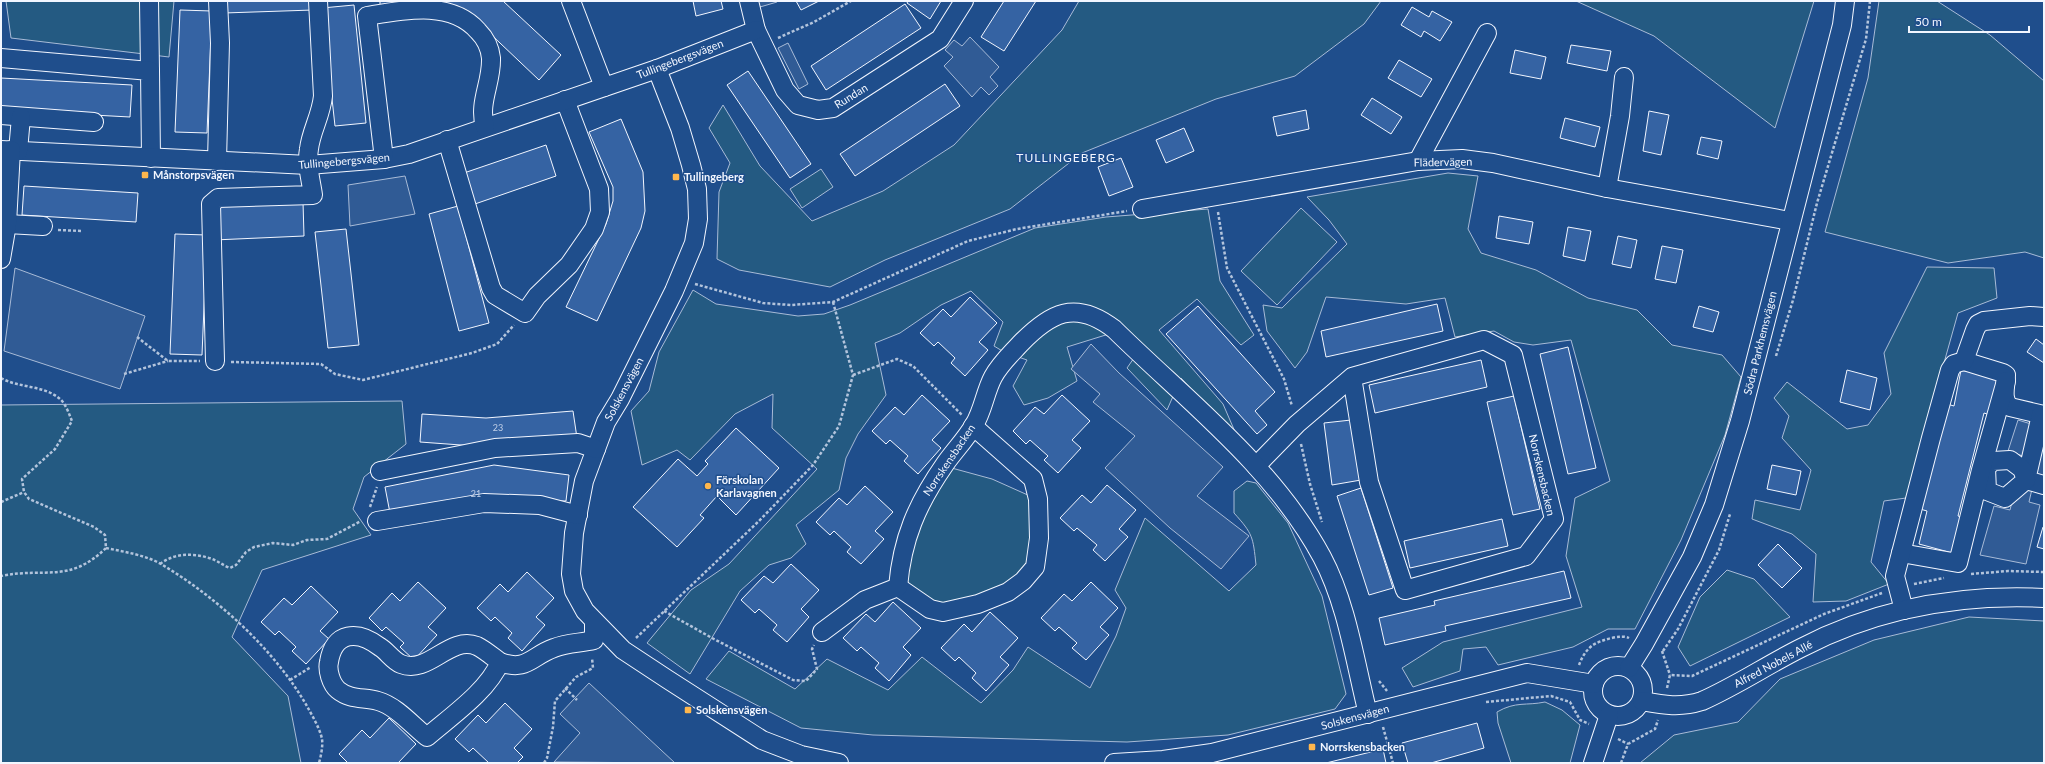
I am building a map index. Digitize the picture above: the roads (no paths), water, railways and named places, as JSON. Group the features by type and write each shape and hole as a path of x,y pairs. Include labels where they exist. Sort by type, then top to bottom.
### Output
{"street":[{"path":"149,1 151,158"},
{"path":"217,161 220,43 218,1"},
{"path":"215,361 211,204 218,198 313,195 308,165 309,148 322,111 323,96 318,1"},
{"path":"571,1 604,87"},
{"name":"Rundan","path":"749,1 760,38 785,90 798,105 818,110 833,108 940,39 964,1"},
{"name":"Södra Parkhemsvägen","path":"1629,668 1692,557 1714,506 1740,421 1790,221 1842,25 1845,1"},
{"path":"384,159 366,8 414,8 453,12 472,24 485,39 491,58 482,114 485,127"},
{"path":"1418,161 1487,34"},
{"name":"Tullingebergsvägen","path":"10,150 308,165 384,159 409,154 657,68 760,38"},
{"path":"1,58 150,71"},
{"name":"Solskensvägen","path":"657,68 680,128 697,189 698,218 694,243 679,278 620,399 606,422 584,481 574,533 571,574 574,591 585,611 623,650 762,740 801,756 839,763"},
{"path":"1607,188 1620,116 1624,77"},
{"path":"447,140 491,288 495,295 525,313 537,296 569,265 594,229 600,212 599,189 565,100"},
{"path":"1,115 94,122"},
{"path":"1,259 8,224 10,150 21,117"},
{"name":"Flädervägen","path":"1142,209 1418,161 1462,159 1493,163 1607,188 1790,221"},
{"path":"8,224 43,226"},
{"name":"Norrskensbacken","path":"898,587 900,562 915,512 944,465 973,426 994,376 1001,365 1036,328 1053,316 1061,313 1083,313 1102,320 1114,329 1256,466 1293,510 1322,557 1341,603 1368,714"},
{"path":"1964,361 1978,324 1984,321 2023,317 2044,317"},
{"name":"Norrskensbacken","path":"1256,466 1297,424 1352,377 1484,340 1513,355 1554,520 1526,556 1405,590 1370,482 1352,377"},
{"path":"1904,610 1895,576 1950,370 1954,364 1964,361 2003,373 2006,375 2004,397 2007,405 2043,415 2026,480 2044,485"},
{"path":"1901,552 1958,563 1981,470 2006,381"},
{"path":"822,632 865,600 898,587 930,609 944,612 978,604 1008,592 1023,581 1035,567 1039,538 1038,499 1033,479 973,426"},
{"path":"380,471 495,448 578,444 596,449"},
{"path":"377,521 484,503 540,505 578,515"},
{"name":"Alfred Nobels Allé","path":"1642,701 1663,705 1686,706 1702,701 1801,648 1842,629 1926,604 1978,597 2006,596 2044,598"},
{"path":"500,662 495,674 462,707 426,736 397,712 378,701 346,696 336,689 330,678 328,663 334,645 343,637 354,635 369,639 400,664 414,666 427,662 454,647 465,644 478,646 500,662 513,667 530,661 554,647 594,640 594,621"},
{"path":"1620,666 1629,668 1636,673 1643,683 1642,701 1638,707 1627,715 1609,715 1603,711 1595,701 1593,692 1594,684 1598,676 1608,668 1620,666"},
{"name":"Solskensvägen","path":"1114,763 1163,760 1212,753 1527,673 1594,684"},
{"path":"1593,763 1602,731 1609,715"}],"place":[{"name":"Månstorpsvägen","path":"145,175"},
{"name":"Tullingeberg","path":"676,177"},
{"name":"Förskolan Karlavagnen","path":"708,486"},
{"name":"Solskensvägen","path":"688,710"},
{"name":"Norrskensbacken","path":"1312,747"}],"district":[{"name":"TULLINGEBERG","path":"1066,158"}]}
